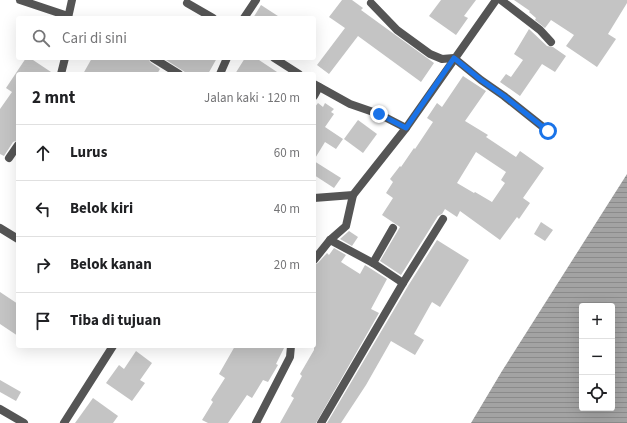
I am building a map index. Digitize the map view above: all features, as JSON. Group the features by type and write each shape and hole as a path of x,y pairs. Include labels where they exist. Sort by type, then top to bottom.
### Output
{"street":[{"path":"20,0 66,16"},
{"path":"69,16 72,0"},
{"path":"245,16 256,0"},
{"path":"316,258 330,240 346,226 353,196 406,128 496,0"},
{"path":"501,0 540,30 551,42"},
{"path":"187,3 210,16"},
{"path":"371,3 398,30 430,54 442,59 454,58 548,131"},
{"path":"62,72 64,60"},
{"path":"156,60 176,72"},
{"path":"221,72 226,60"},
{"path":"277,60 296,72"},
{"path":"317,85 350,104 379,114 406,128"},
{"path":"9,158 16,148"},
{"path":"316,198 353,196"},
{"path":"321,423 443,219"},
{"path":"0,228 16,238"},
{"path":"373,263 393,228"},
{"path":"330,240 373,263 404,283"},
{"path":"64,423 112,348"},
{"path":"256,423 290,356 291,348"},
{"path":"0,409 24,423"}],"shaded area":[{"path":"627,174 627,423 471,423 502,371"}],"building":[{"path":"342,0 352,0 363,8 361,10 434,63 421,82 358,36 329,74 317,65 345,28 329,17"},
{"path":"441,0 476,0 464,16 468,18 456,35 429,16"},
{"path":"514,0 627,0 627,3 608,34 616,39 597,67 566,46 574,35 551,20 545,28 535,20 536,18 529,12 530,11"},
{"path":"261,5 278,16 254,16"},
{"path":"529,29 547,46 553,47 566,56 555,72 542,64 520,96 500,82 506,74 511,77 523,60 514,54"},
{"path":"25,60 33,60 51,72 17,72"},
{"path":"91,60 149,60 160,69 158,72 84,72"},
{"path":"166,60 216,60 209,72 185,72"},
{"path":"244,60 259,60 277,72 236,72"},
{"path":"16,73 16,141 13,142 4,156 0,154 0,109 12,92 6,88"},
{"path":"463,76 486,91 465,121 488,135 486,137 516,157 520,151 544,168 523,198 530,203 519,219 517,217 500,240 460,211 457,217 445,209 442,214 438,216 401,275 380,261 400,227 382,215 393,198 386,193 393,182 390,179 400,166 401,167 414,148 415,149 433,122 427,118 437,103 442,107","holes":["476,152 506,172 501,180 505,183 492,202 457,183"]},
{"path":"318,103 323,107 325,103 334,109 331,112 334,114 325,127 343,139 336,149 325,142 316,157 316,106"},
{"path":"358,120 377,134 363,153 344,139"},
{"path":"316,162 341,178 334,188 316,176"},
{"path":"541,222 553,230 545,241 534,234"},
{"path":"349,231 358,237 352,246 340,239"},
{"path":"437,240 469,260 440,307 432,302 414,334 424,340 415,355 391,341 366,385 341,423 327,423 408,286"},
{"path":"334,248 346,255 341,262 360,274 365,265 387,279 371,309 379,313 316,423 280,423 294,398 291,396 302,376 300,374 314,348 316,348 316,264 327,253 329,255"},
{"path":"0,292 16,303 16,335 0,324"},
{"path":"234,348 284,348 276,364 278,365 268,382 263,380 252,398 247,395 228,423 208,423 202,420 213,402 211,400 225,378 219,374"},
{"path":"136,351 152,363 140,380 145,383 132,401 106,383 119,365 124,369"},
{"path":"0,380 21,392 16,401 0,392"},
{"path":"93,398 118,416 113,423 75,423"}],"route":[{"path":"379,114 406,128 454,58 548,131"}]}
